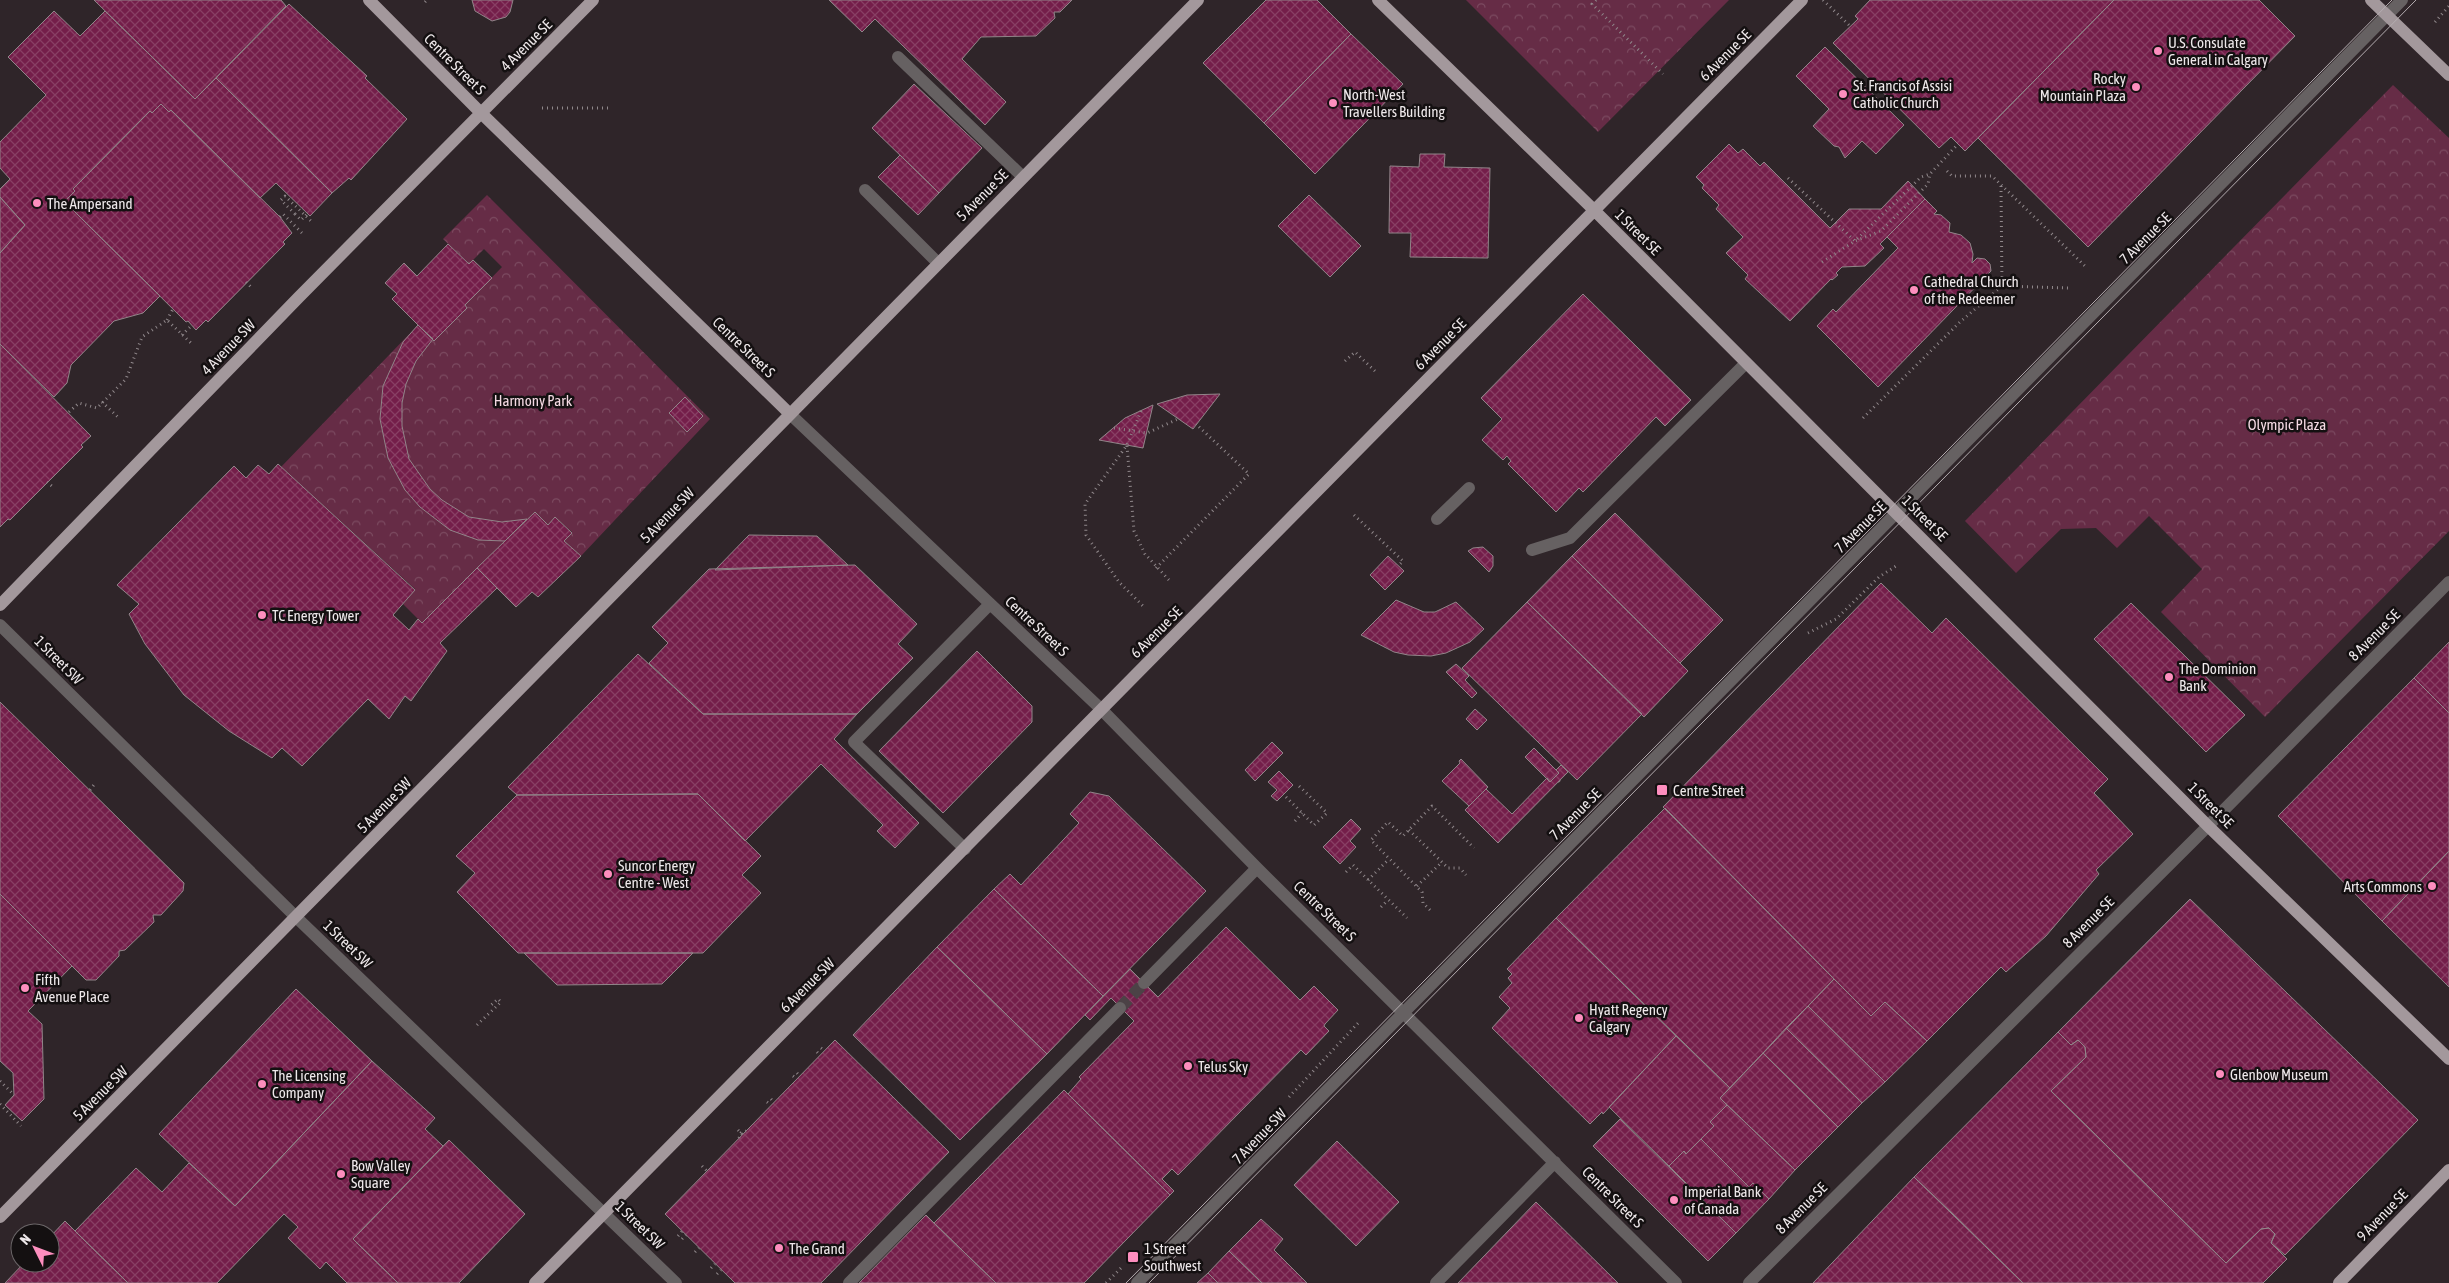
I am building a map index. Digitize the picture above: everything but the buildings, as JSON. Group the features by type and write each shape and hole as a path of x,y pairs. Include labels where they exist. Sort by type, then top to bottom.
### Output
{"main road":[{"name":"Centre Street S","path":"369,0 481,113 790,414"},
{"name":"4 Avenue SE","path":"481,113 593,0"},
{"name":"5 Avenue SE","path":"790,414 1198,0"},
{"name":"1 Street SE","path":"1378,0 1746,362 2208,826 2449,1059"},
{"name":"6 Avenue SE","path":"1102,710 1802,0"},
{"path":"2371,0 2449,75"},
{"name":"4 Avenue SW","path":"0,605 481,113"},
{"name":"5 Avenue SW","path":"0,1217 790,414"},
{"name":"6 Avenue SW","path":"535,1283 1102,710"},
{"name":"9 Avenue SE","path":"2339,1283 2449,1170"}],"street":[{"name":"7 Avenue SE","path":"1404,1011 2402,0"},
{"path":"898,57 1023,177"},
{"path":"865,190 938,263"},
{"path":"1532,550 1570,538 1746,362"},
{"name":"Centre Street S","path":"790,414 1102,710 1257,868 1404,1011 1676,1283"},
{"path":"1437,519 1468,488"},
{"name":"8 Avenue SE","path":"1749,1283 2208,826 2449,582"},
{"path":"965,849 854,742 990,604"},
{"name":"1 Street SW","path":"0,625 296,917 676,1283"},
{"path":"1144,983 1257,868"},
{"path":"850,1283 1120,1008"},
{"name":"7 Avenue SW","path":"1137,1283 1404,1011"},
{"path":"1436,1283 1555,1162"}],"path":[{"path":"1596,0 1592,4 1663,74"},
{"path":"1824,0 1850,26"},
{"path":"2435,22 2449,6"},
{"path":"542,108 610,108"},
{"path":"1855,241 1921,177 1930,174 1958,144"},
{"path":"1947,170 1952,176 1992,176 2086,268"},
{"path":"1822,262 1855,241 1881,231 1928,184 1930,174"},
{"path":"1788,178 1855,241"},
{"path":"2000,184 2002,286"},
{"path":"307,214 301,220 281,200 285,196 289,200 313,223"},
{"path":"280,217 283,214 303,234"},
{"path":"246,282 251,287"},
{"path":"1863,418 1960,322 2002,286 2068,288"},
{"path":"69,412 79,404 97,408 126,380 142,337 167,320 173,309"},
{"path":"167,320 193,346"},
{"path":"182,335 192,325"},
{"path":"1345,362 1355,352 1377,373"},
{"path":"102,402 120,419"},
{"path":"1140,411 1127,445 1085,504 1086,535 1119,582 1143,606"},
{"path":"1114,428 1147,433 1178,419"},
{"path":"1156,568 1249,474 1196,424"},
{"path":"1127,445 1134,531 1145,554 1169,580"},
{"path":"47,482 53,487"},
{"path":"1354,515 1402,561 1398,566"},
{"path":"1809,632 1836,619 1879,577 1896,566"},
{"path":"90,790 96,782"},
{"path":"1286,797 1314,825 1326,813 1298,785"},
{"path":"1430,910 1423,903 1422,892 1417,886 1370,840 1388,822 1403,836 1432,806 1474,848"},
{"path":"1294,821 1302,813"},
{"path":"1409,830 1448,868 1460,868 1466,875"},
{"path":"1368,880 1389,859"},
{"path":"1417,886 1442,862"},
{"path":"1346,872 1353,865 1407,918"},
{"path":"1381,907 1388,900"},
{"path":"477,1025 501,1002 498,1000 489,1007"},
{"path":"1283,1103 1360,1021"},
{"path":"0,1081 14,1095"},
{"path":"769,1100 773,1104"},
{"path":"0,1104 21,1126"},
{"path":"739,1138 740,1133 746,1131"},
{"path":"702,1166 707,1171"},
{"path":"678,1236 682,1231"},
{"path":"682,1239 686,1236"},
{"path":"695,1252 699,1248"},
{"path":"711,1268 715,1264"},
{"path":"716,1274 721,1270"}],"green space":[{"path":"1466,0 1729,0 1598,132"},
{"name":"Olympic Plaza","path":"2393,85 2449,138 2449,531 2265,717 2161,612 2202,569 2149,516 2117,548 2096,528 2061,529 2016,573 1965,521"},
{"name":"Harmony Park","path":"487,195 710,419 581,556 564,541 572,532 556,518 548,525 535,512 422,623 403,604 415,589 281,467 418,325 465,305 502,267 484,249 469,264 443,239"}],"tunnel":[{"path":"1120,1008 1144,983"}],"tram line":[{"path":"1126,1283 2392,0"},
{"path":"1149,1283 2416,0"}],"place":[{"name":"U.S. Consulate General in Calgary","path":"2158,51"},
{"name":"Rocky Mountain Plaza","path":"2136,87"},
{"name":"St. Francis of Assisi Catholic Church","path":"1843,94"},
{"name":"North-West Travellers Building","path":"1333,103"},
{"name":"The Ampersand","path":"37,203"},
{"name":"Cathedral Church of the Redeemer","path":"1914,290"},
{"name":"TC Energy Tower","path":"262,615"},
{"name":"The Dominion Bank","path":"2169,677"},
{"name":"Centre Street","path":"1662,790"},
{"name":"Suncor Energy Centre - West","path":"608,874"},
{"name":"Arts Commons","path":"2432,886"},
{"name":"Fifth Avenue Place","path":"25,988"},
{"name":"Hyatt Regency Calgary","path":"1579,1018"},
{"name":"Telus Sky","path":"1188,1066"},
{"name":"Glenbow Museum","path":"2220,1074"},
{"name":"The Licensing Company","path":"262,1084"},
{"name":"Bow Valley Square","path":"341,1174"},
{"name":"Imperial Bank of Canada","path":"1674,1200"},
{"name":"The Grand","path":"779,1248"},
{"name":"1 Street Southwest","path":"1133,1257"}]}
